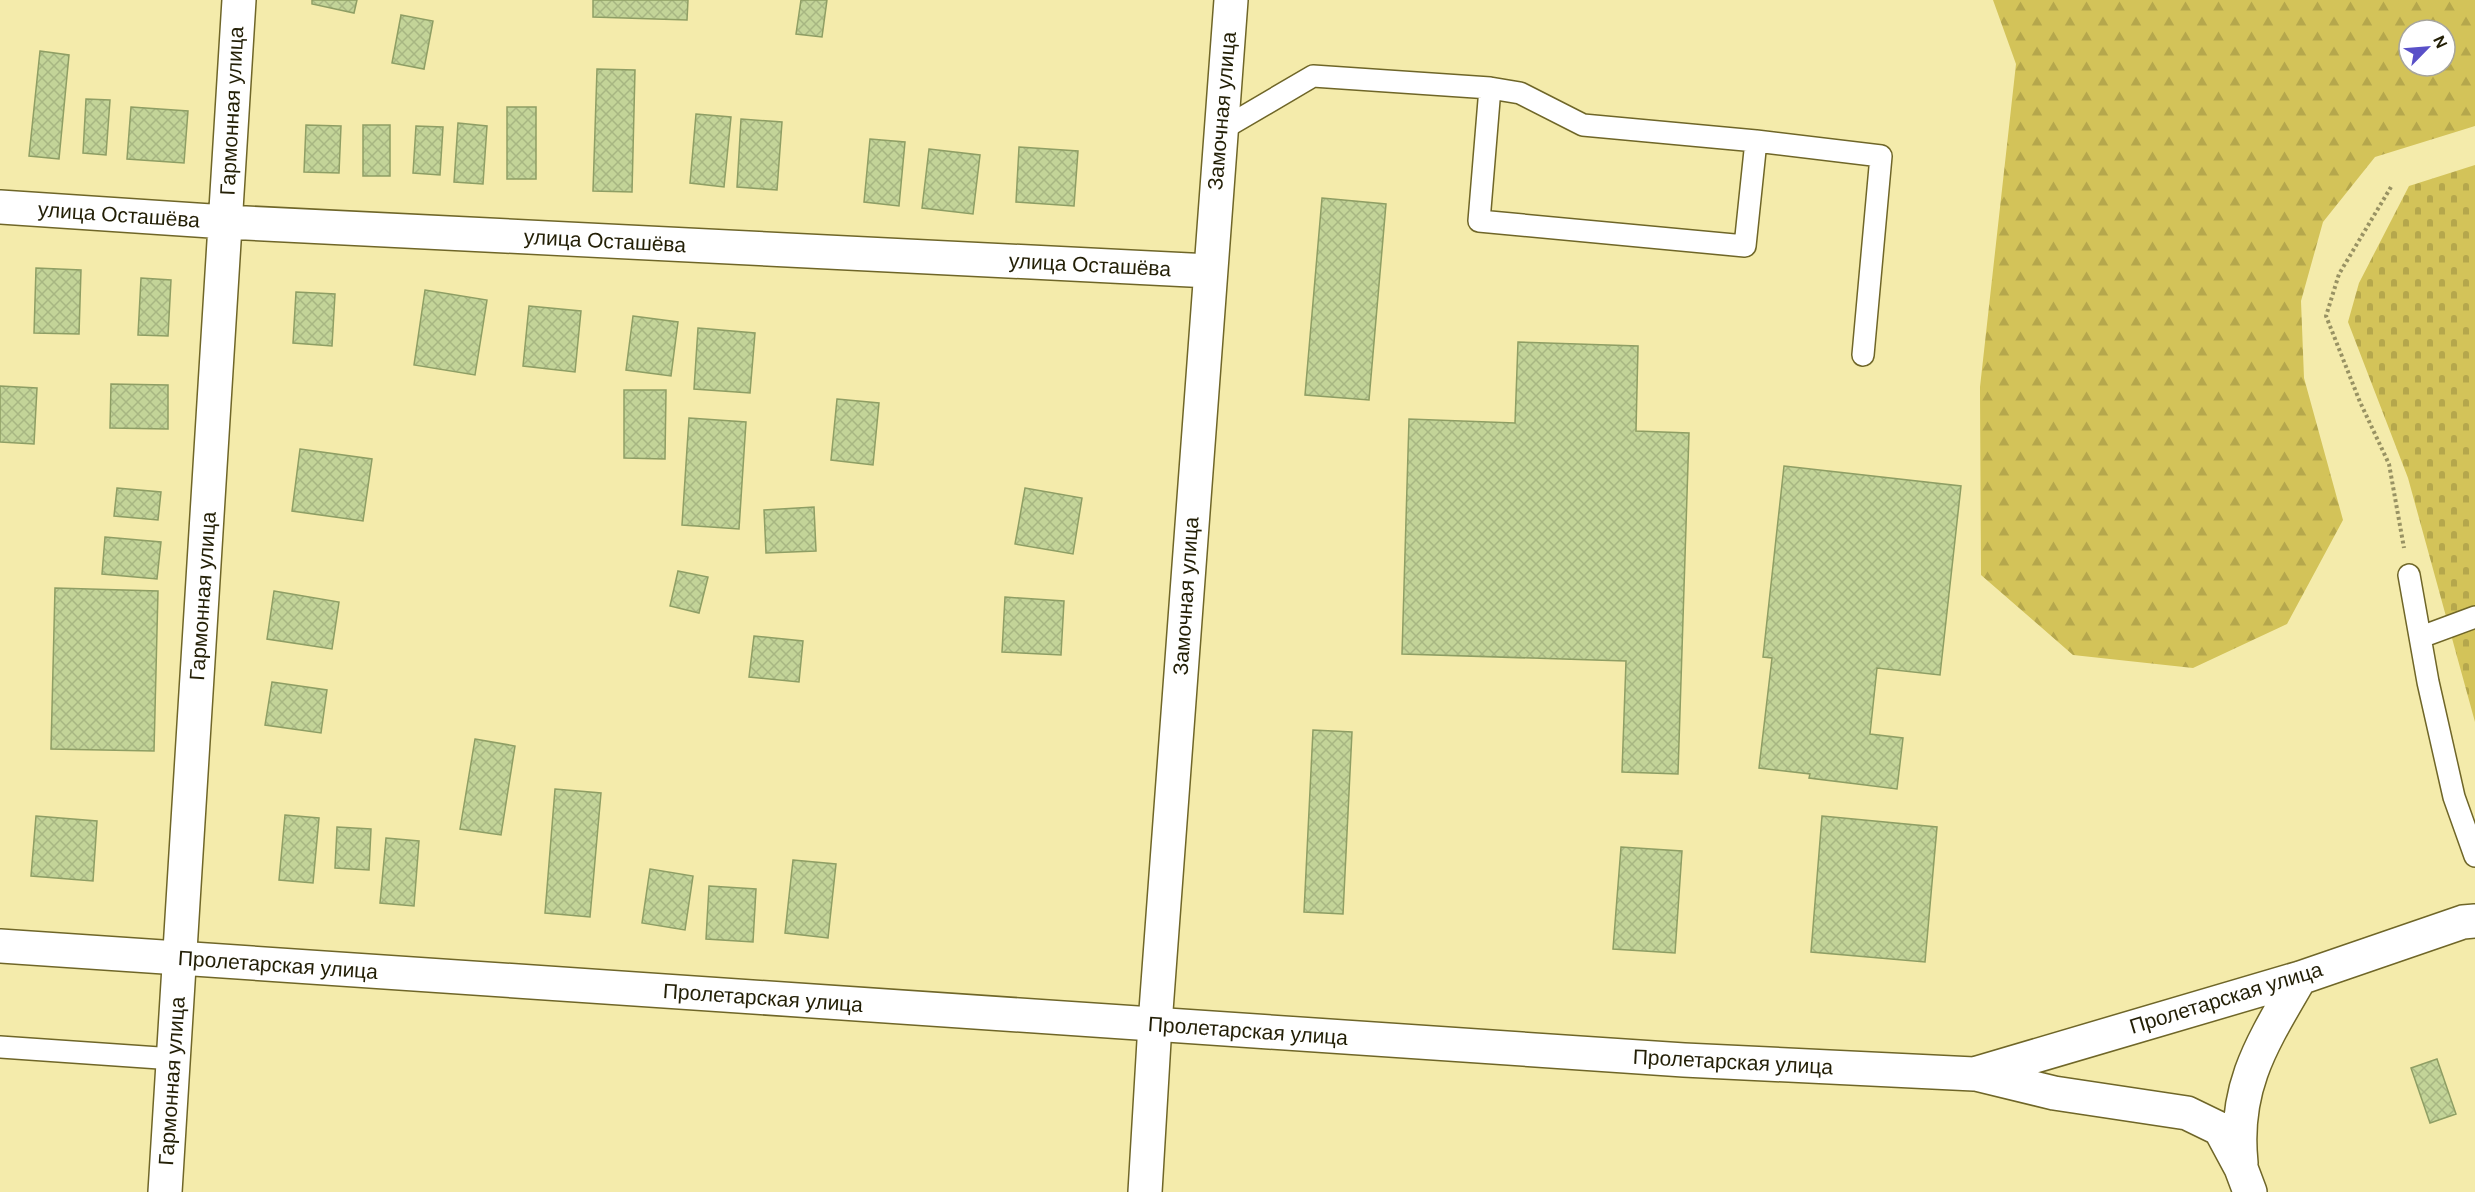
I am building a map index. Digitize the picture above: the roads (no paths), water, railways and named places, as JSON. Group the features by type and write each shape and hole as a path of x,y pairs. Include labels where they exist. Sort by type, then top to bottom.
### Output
{"street":[{"name":"Гармонная улица","path":"165,1192 239,0"},
{"name":"Замочная улица","path":"1145,1192 1155,1024 1231,0"},
{"name":"улица Осташёва","path":"0,207 226,222 1210,271"},
{"name":"Пролетарская улица","path":"0,945 1684,1060 1974,1074 2300,978 2463,922 2475,921"},
{"path":"2246,1180 2238,1135 2242,1100 2261,1045 2300,978"},
{"path":"1974,1074 2054,1094 2187,1113 2220,1129 2246,1180"}],"lane":[{"path":"1221,130 1313,76 1490,88 1521,93 1583,125 1756,141 1881,156 1863,355"},
{"path":"1490,88 1479,221 1745,246 1756,141"},
{"path":"2409,575 2428,682 2454,797 2475,856"},
{"path":"2421,637 2475,617"},
{"path":"0,1047 174,1059"}]}
